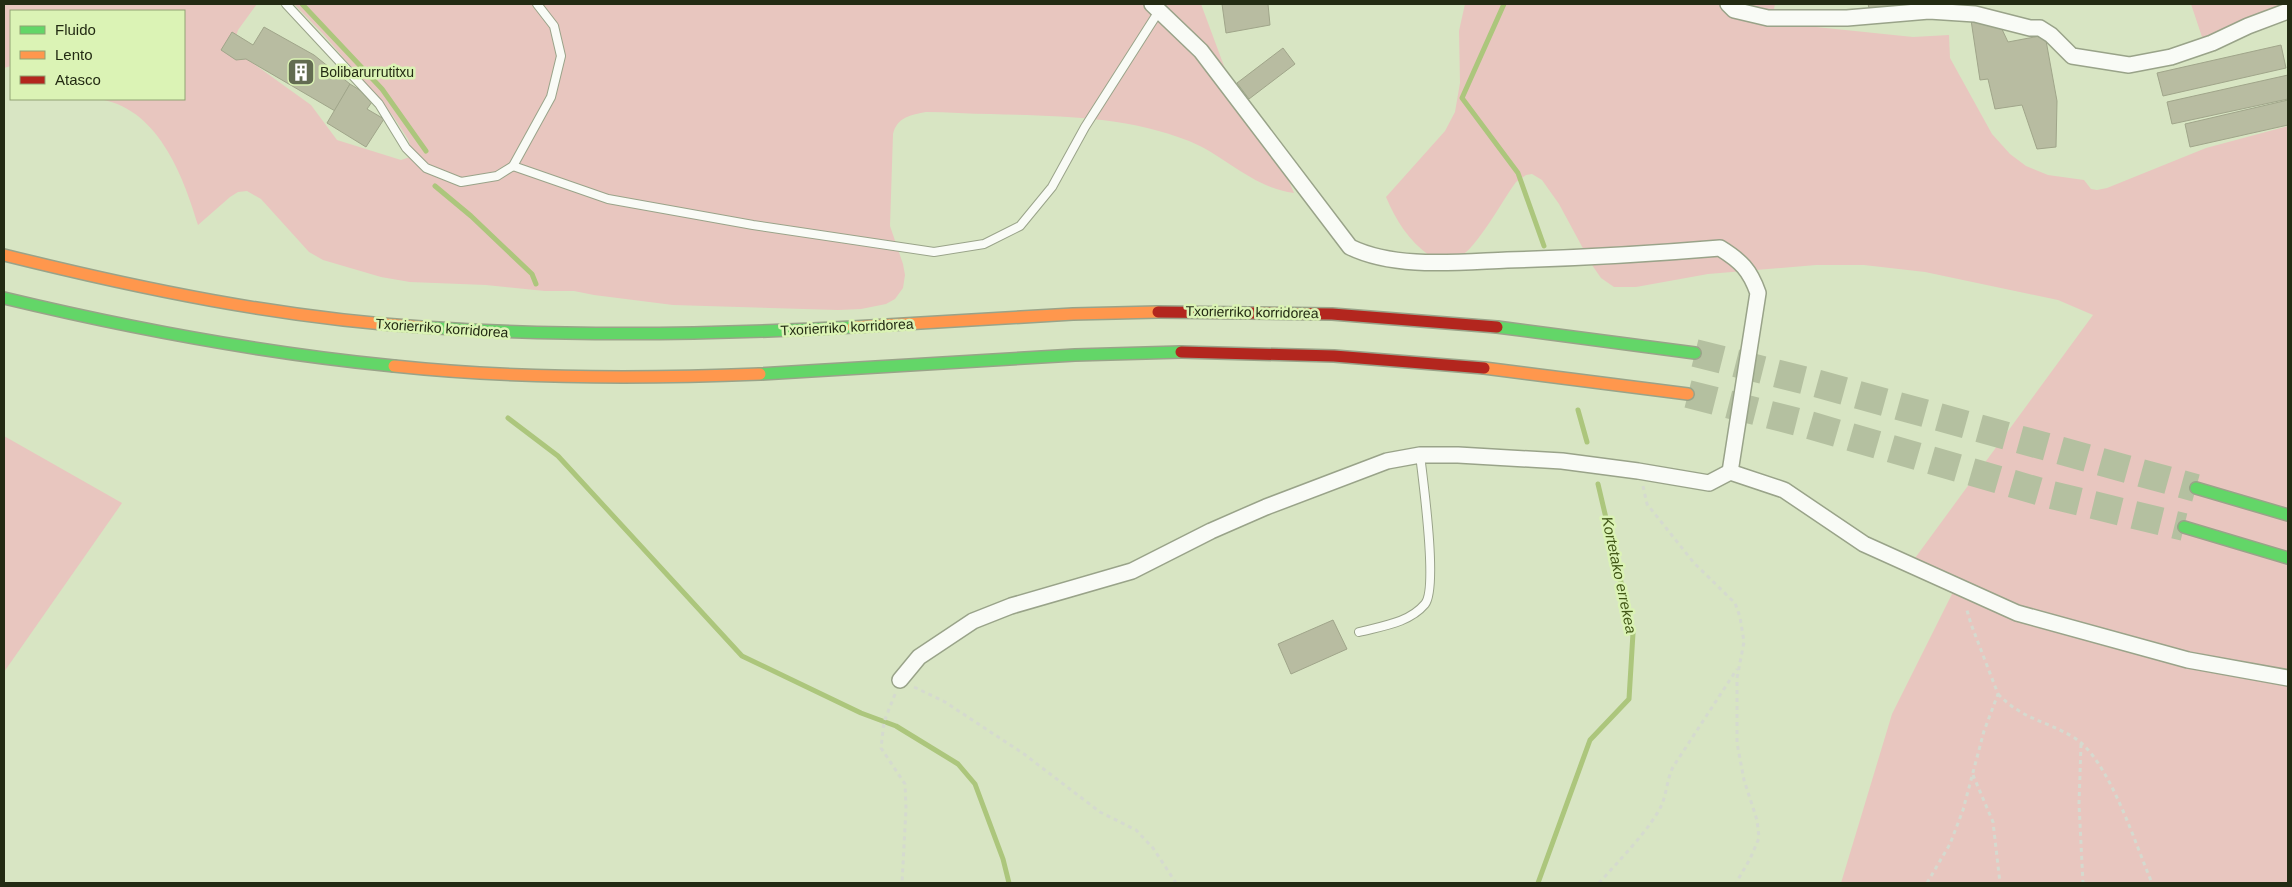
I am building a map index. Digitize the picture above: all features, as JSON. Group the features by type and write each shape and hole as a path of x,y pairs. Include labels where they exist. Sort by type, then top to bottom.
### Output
{"highway":[{"name":"Txorierriko korridorea","path":"4,255 87,276 222,303 281,312 422,328 534,334 659,336 1109,313 1290,312 1424,319 1528,330 1695,353"},
{"path":"4,298 78,317 156,333 275,353 418,369 514,375 659,377 1101,354 1289,354 1410,359 1523,371 1688,394"},
{"path":"2196,488 2288,515"},
{"path":"2184,527 2288,558"}],"street":[{"path":"1728,4 1734,10 1768,18 1847,18 1929,11 1975,14 2030,28 2040,28 2051,35 2072,56 2129,64 2171,57 2212,43 2278,13 2288,11"},
{"path":"1155,7 1200,51 1350,247 1368,256 1394,260 1473,261 1577,258 1720,248 1738,259 1752,277 1758,293 1730,472"},
{"path":"900,680 919,657 973,621 1014,605 1132,571 1211,531 1266,507 1387,461 1420,455 1458,455 1562,462 1638,471 1709,483 1730,472 1784,490 1864,544 2017,613 2188,660 2288,678"}],"lane":[{"path":"286,4 379,104 406,148 426,168 461,182 497,176 513,166 550,97 561,56 554,26 537,4"},
{"path":"513,166 608,199 763,226 934,252 984,244 1020,226 1052,188 1155,7"},
{"path":"1359,632 1413,615 1427,602 1431,588 1430,555 1420,455"}],"path":[{"path":"1638,471 1647,504 1694,563 1735,604 1743,634 1735,701 1737,743 1744,780 1757,820 1758,838 1750,859 1736,883"},
{"path":"1965,589 1964,598 1970,624 1998,694 2011,708 2074,737 2095,757 2106,774 2152,883"},
{"path":"1599,883 1643,832 1662,805 1668,777 1673,767 1714,700 1739,666"},
{"path":"902,883 906,809 904,784 881,748 884,722 900,680 945,702 1024,754 1100,812 1136,830 1153,848 1176,883"},
{"path":"1927,883 1950,844 1963,810 1984,731 1998,694"},
{"path":"2081,744 2079,804 2083,883"},
{"path":"1973,774 1993,822 2000,883"}],"shaded area":[{"path":"4,4 257,4 238,30 235,40 243,56 311,105 337,140 401,160 410,157 411,148 408,139 393,116 324,35 294,4 1201,4 1231,85 1282,165 1294,193 1265,185 1189,141 1141,127 1117,122 1066,117 926,112 901,120 893,134 890,226 905,275 903,288 895,299 886,304 861,309 838,310 673,305 574,291 545,291 486,285 410,282 381,277 323,260 309,252 261,199 247,191 238,192 230,197 198,225 175,165 151,129 136,115 118,104 101,100 185,100 185,10 10,10 10,66 4,68"},
{"path":"1465,4 1775,4 1773,14 1787,24 1913,37 1949,35 1950,58 1992,134 2010,154 2026,166 2048,175 2084,180 2091,189 2097,190 2107,188 2206,148 2288,126 2288,883 1841,883 1892,714 1953,592 1910,565 2093,315 2058,300 1925,272 1864,265 1816,265 1708,274 1636,287 1614,287 1601,278 1559,204 1542,180 1532,174 1526,175 1516,182 1481,235 1466,252 1454,258 1433,258 1417,246 1405,231 1394,215 1386,197 1445,131 1455,112 1460,83 1459,31"},
{"path":"2191,4 2288,4 2204,43"},
{"path":"4,436 122,503 4,672"}],"building":[{"path":"1222,4 1268,4 1270,25 1226,33"},
{"path":"1868,4 1948,4 1869,8"},
{"path":"1971,20 2000,25 2008,42 2045,35 2057,101 2056,147 2037,149 2022,105 1995,109 1988,79 1980,80"},
{"name":"Bolibarurrutitxu","path":"264,27 314,55 350,84 335,111 246,59 236,60 221,50 232,32 253,45"},
{"path":"2281,45 2286,68 2163,96 2157,73"},
{"path":"1283,48 1295,64 1249,99 1237,83"},
{"path":"2288,75 2288,99 2172,124 2167,102"},
{"name":"Bolibarurrutitxu","path":"350,84 374,99 367,109 384,119 366,147 327,123"},
{"path":"2288,100 2288,125 2190,147 2185,124"},
{"path":"1333,620 1347,649 1291,674 1278,644"}],"waterway":[{"path":"302,4 382,89 426,151"},
{"name":"Kortetako errekea","path":"1504,4 1462,98 1518,173 1544,246"},
{"path":"435,186 471,216 532,274 536,284"},
{"name":"Kortetako errekea","path":"1578,410 1587,442"},
{"path":"508,418 558,456 742,656 861,713 896,726 958,764 975,784 1003,859 1009,883"},
{"name":"Kortetako errekea","path":"1538,883 1590,740 1629,699 1633,633 1598,484"}],"tunnel":[{"path":"1695,353 1815,383 2196,488"},
{"path":"1688,394 1802,423 2048,494 2184,527"}],"traffic: fast":[{"path":"4,298 198,339 345,361 394,366"},
{"path":"422,327 584,334 745,332 853,327"},
{"path":"1497,327 1695,353"},
{"path":"760,374 1075,355 1181,352"},
{"path":"2196,488 2288,515"},
{"path":"2184,527 2288,558"}],"traffic: slow":[{"path":"4,255 159,290 264,309 316,317 422,327"},
{"path":"853,327 1073,314 1158,312"},
{"path":"394,366 531,376 668,377 760,374"},
{"path":"1484,368 1688,394"}],"traffic: jam":[{"path":"1158,312 1332,314 1497,327"},
{"path":"1181,352 1334,356 1484,368"}],"place":[{"name":"Bolibarurrutitxu","path":"301,72"}]}
